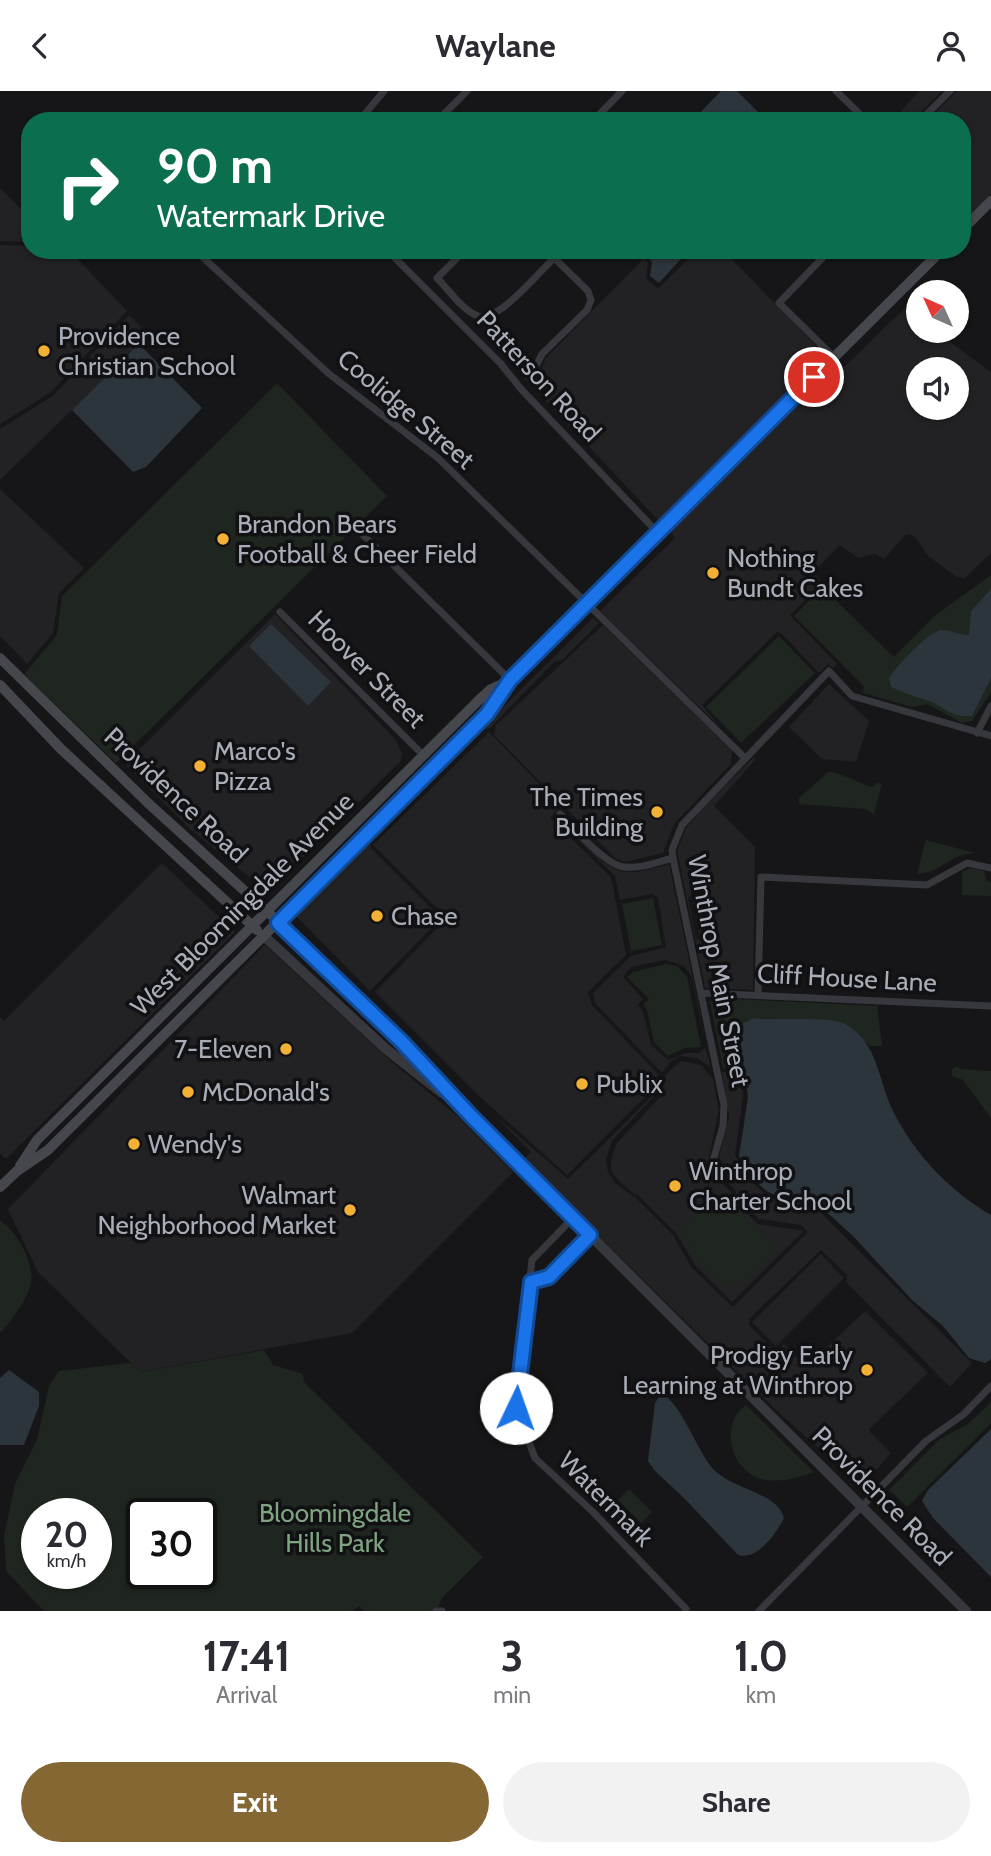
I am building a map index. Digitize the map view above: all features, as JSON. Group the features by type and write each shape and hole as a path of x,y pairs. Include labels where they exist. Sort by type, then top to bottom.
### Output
{"main road":[{"path":"971,221 991,201"},
{"name":"West Bloomingdale Avenue","path":"16,1171 48,1150 440,762 487,714 510,680 933,259"},
{"name":"Providence Road","path":"0,658 148,803 278,923"},
{"name":"West Bloomingdale Avenue","path":"0,1187 16,1171 37,1140 479,700 491,689 510,680"},
{"name":"Providence Road","path":"1,689 68,756 264,936"},
{"path":"440,762 440,750 474,715 479,700"}],"street":[{"path":"366,112 384,91"},
{"path":"446,112 467,91"},
{"path":"602,112 622,91"},
{"path":"836,91 858,112"},
{"path":"929,112 950,91"},
{"name":"Coolidge Street","path":"205,259 328,373 438,458 745,758"},
{"name":"Patterson Road","path":"396,259 501,364 521,389 658,533"},
{"path":"456,259 437,278 473,313 485,317 499,312 553,259"},
{"path":"535,368 542,354 587,310 591,300 587,291 555,259"},
{"path":"821,259 779,303 834,357"},
{"path":"361,533 510,680"},
{"name":"Hoover Street","path":"280,612 424,756"},
{"name":"Winthrop Main Street","path":"717,1170 713,1161 724,1105 673,858 672,850 682,825 829,671 852,696 977,733"},
{"path":"1,689 18,676"},
{"path":"991,706 977,733 991,736"},
{"path":"560,814 606,859 621,867 636,867 673,858"},
{"path":"758,995 761,877 927,885 967,863 991,868"},
{"name":"Providence Road","path":"278,923 401,1041 470,1115 966,1611"},
{"name":"Providence Road","path":"264,936 386,1049 470,1115"},
{"name":"Cliff House Lane","path":"701,993 991,1006"},
{"name":"Watermark","path":"573,1218 532,1260 516,1408 536,1458 593,1512 686,1609"},
{"path":"531,1282 549,1277 590,1235"},
{"path":"759,1611 926,1441 964,1414 991,1386"},
{"path":"436,1611 442,1611"}],"shaded area":[{"path":"721,91 737,91 758,112 701,112"},
{"path":"919,91 942,91 921,112 900,112"},
{"path":"957,91 991,91 991,194 971,214 971,112 936,112"},
{"path":"0,188 21,208 21,242 0,241"},
{"name":"Providence Christian School","path":"0,245 21,246 21,259 78,259 127,311 51,392 0,424"},
{"path":"643,259 648,263 646,278 658,289 688,259 732,259 827,357 661,523 524,378 531,371 539,374 546,358"},
{"path":"650,259 681,259 659,283 650,276 652,263"},
{"path":"905,308 906,343 951,343 991,372 991,553 965,578 957,577 928,556 916,538 910,534 905,535 884,559 875,554 858,558 840,545 814,571 822,583 790,615 837,664 833,668 828,664 819,673 777,632 702,705 720,727 600,611 675,538 669,530 837,362 844,367"},
{"path":"129,315 149,335 0,480 0,429 54,395"},
{"path":"139,344 202,408 146,467 133,472 72,410"},
{"path":"0,489 84,568 59,593 53,633 27,664 0,636"},
{"path":"991,589 991,678 972,716 953,714 929,701 891,687 889,678 929,636 942,630 969,635 971,611"},
{"path":"275,614 396,740 402,754 400,762 278,881 269,882 253,880 190,829 125,764"},
{"path":"593,618 599,623 562,660 554,662 490,728 485,729 370,843 371,848 441,918 370,991 294,914"},
{"path":"271,624 331,682 308,706 249,646"},
{"path":"603,625 732,750 731,764 674,824 663,853 625,862 615,858 494,735 496,725"},
{"path":"829,684 869,721 856,762 822,759 789,727"},
{"path":"489,732 561,806 550,818 611,877 626,955 588,992 592,1005 658,1074 652,1090 567,1175 479,1096 375,992 447,918 373,845"},
{"path":"754,757 756,759 714,806 755,847 753,990 705,988 677,851 686,828","holes":["698,887 705,889 710,896 710,940 707,943 696,939 688,898"]},
{"path":"556,818 603,862 619,871 637,872 669,864 697,998 704,1041 692,977 684,966 665,960 631,967 623,977 643,999 638,1005 643,1011 651,1045 668,1060 686,1053 700,1053 705,1047 711,1067 696,1058 680,1056 671,1061 662,1073 595,1003 593,993 631,956 666,947 658,898 652,894 620,900 615,876"},
{"path":"162,863 235,932 6,1159 0,1153 0,1017 4,1021"},
{"path":"265,945 392,1062 457,1116 513,1172 352,1333 140,1372 38,1272 8,1209"},
{"path":"754,1018 827,1020 845,1024 856,1031 871,1051 893,1111 923,1157 947,1183 991,1215 991,1359 985,1363 969,1358 943,1326 912,1300 854,1237 809,1196 775,1195 756,1181 739,1156 748,1097 740,1038 742,1024"},
{"name":"Winthrop Charter School","path":"681,1061 701,1065 713,1079 719,1110 707,1167 732,1193 729,1196 758,1224 804,1231 732,1302 695,1265 676,1233 612,1172 611,1161 616,1144 660,1097 666,1074"},
{"path":"722,1072 741,1073 743,1096 735,1155 748,1178 765,1194 780,1201 808,1200 972,1363 950,1387 846,1282 847,1275 821,1250 749,1319 749,1325 773,1349 778,1350 784,1344 806,1367 865,1311 928,1373 868,1430 891,1453 861,1486 776,1410 522,1161 531,1152 491,1112 568,1179 655,1093 660,1081 656,1094 612,1141 606,1159 608,1172 615,1183 637,1199 673,1235 692,1268 733,1307 808,1232 801,1225 759,1219 735,1196 736,1191 720,1174 724,1171 718,1162 729,1117"},
{"name":"Winthrop Charter School","path":"821,1254 844,1278 776,1346 752,1322"},
{"path":"9,1370 39,1392 39,1406 24,1445 0,1445 0,1378"},
{"path":"661,1394 682,1416 714,1470 722,1477 773,1502 780,1509 784,1518 759,1550 745,1556 738,1555 648,1461 655,1403"},
{"path":"991,1429 991,1577 933,1518 922,1501 928,1490"}],"green space":[{"path":"277,383 387,496 116,763 24,674 57,635 62,596"},
{"path":"991,575 991,692 972,721 962,723 927,704 912,707 863,693 864,686 794,616 822,587 894,657 933,617"},
{"path":"779,636 815,673 741,743 706,707"},
{"path":"828,772 872,787 877,783 882,784 874,814 865,809 799,804 799,798"},
{"path":"926,840 975,853 966,854 933,870 917,874"},
{"path":"970,868 984,871 987,881 991,882 991,896 962,895 962,872"},
{"path":"699,892 705,896 705,939 699,934 692,897"},
{"path":"653,898 662,945 631,951 622,904"},
{"path":"666,964 677,966 687,977 701,1047 685,1048 668,1056 654,1042 647,1010 643,1005 649,999 627,977 633,972"},
{"path":"714,998 877,1006 882,1046 870,1046 843,1023 754,1018 740,1037 745,1069 723,1068 710,1002"},
{"path":"957,1066 961,1069 991,1071 991,1118 963,1080 952,1076 952,1069"},
{"path":"720,1191 777,1250 746,1281 730,1283 725,1288 696,1260 680,1231"},
{"path":"0,1220 13,1232 24,1250 31,1269 31,1278 21,1306 0,1333"},
{"name":"Bloomingdale Hills Park","path":"264,1350 273,1365 303,1374 304,1382 483,1557 442,1598 436,1611 364,1611 359,1606 353,1611 44,1611 23,1589 112,1589 112,1498 21,1498 21,1587 6,1571 4,1536 15,1484 37,1439 49,1386 59,1371 130,1363 141,1372"},
{"path":"991,1402 991,1423 907,1507 889,1490 940,1439 968,1424"},
{"path":"746,1405 814,1472 791,1479 766,1480 744,1469 732,1449 731,1437 737,1414"},
{"path":"629,1489 652,1512 641,1523 618,1500"}],"place":[{"name":"Providence Christian School","path":"44,351"},
{"name":"Brandon Bears Football & Cheer Field","path":"223,539"},
{"name":"Nothing Bundt Cakes","path":"713,573"},
{"name":"Marco's Pizza","path":"200,766"},
{"name":"The Times Building","path":"657,812"},
{"name":"Chase","path":"377,916"},
{"name":"7-Eleven","path":"286,1049"},
{"name":"Publix","path":"582,1084"},
{"name":"McDonald's","path":"188,1092"},
{"name":"Wendy's","path":"134,1144"},
{"name":"Winthrop Charter School","path":"675,1186"},
{"name":"Walmart Neighborhood Market","path":"350,1210"},
{"name":"Prodigy Early Learning at Winthrop","path":"867,1370"}],"route":[{"path":"516,1408 531,1282 549,1277 590,1235 470,1115 401,1041 278,923 487,714 510,680 814,377"}]}
